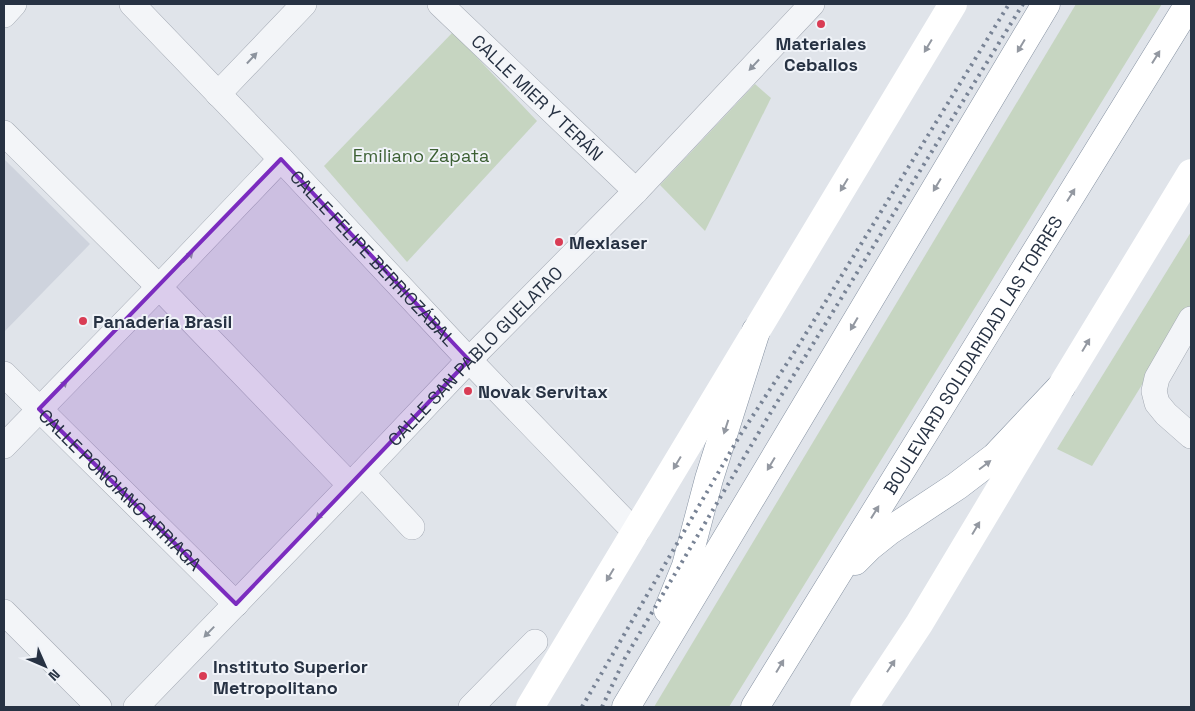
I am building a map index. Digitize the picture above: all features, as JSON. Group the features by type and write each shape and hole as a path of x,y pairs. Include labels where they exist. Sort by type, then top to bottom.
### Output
{"main road":[{"path":"530,707 953,4"},
{"path":"631,699 1046,4"},
{"name":"BOULEVARD SOLIDARIDAD LAS TORRES","path":"755,707 1189,4"},
{"path":"864,707 919,624 1191,173"},
{"path":"631,699 686,566 709,479 756,331"},
{"path":"815,608 844,573 889,531 957,486 995,458 1061,387"}],"street":[{"path":"4,15 14,4"},
{"name":"CALLE FELIPE BERRIOZÁBAL","path":"132,4 282,159 469,360 636,533"},
{"path":"218,94 304,4"},
{"name":"CALLE MIER Y TERÁN","path":"440,4 636,191"},
{"name":"CALLE SAN PABLO GUELATAO","path":"136,707 469,360 636,191 812,4"},
{"path":"4,133 356,479 412,527"},
{"path":"4,446 282,159"},
{"path":"1191,319 1157,378 1154,391 1157,403 1166,414 1191,436"},
{"name":"CALLE PONCIANO ARRIAGA","path":"4,374 236,604"},
{"path":"4,612 99,707"},
{"path":"471,707 535,642"}],"highlighted area":[{"path":"281,159 469,360 236,604 39,409"}],"shaded area":[{"path":"4,159 90,244 4,332"}],"green space":[{"path":"1076,4 1162,4 729,707 654,707"},
{"name":"Emiliano Zapata","path":"453,32 537,121 407,262 324,166"},
{"path":"755,84 771,98 705,231 660,185"},
{"path":"1191,232 1191,305 1092,466 1057,449"}],"railway":[{"path":"582,707 739,437 797,348 1009,4"},
{"path":"602,707 625,658 771,412 1023,4"}],"place":[{"name":"Materiales Ceballos","path":"821,24"},
{"name":"Mexlaser","path":"559,242"},
{"name":"Panadería Brasil","path":"83,321"},
{"name":"Novak Servitax","path":"468,391"},
{"name":"Instituto Superior Metropolitano","path":"203,676"}]}
